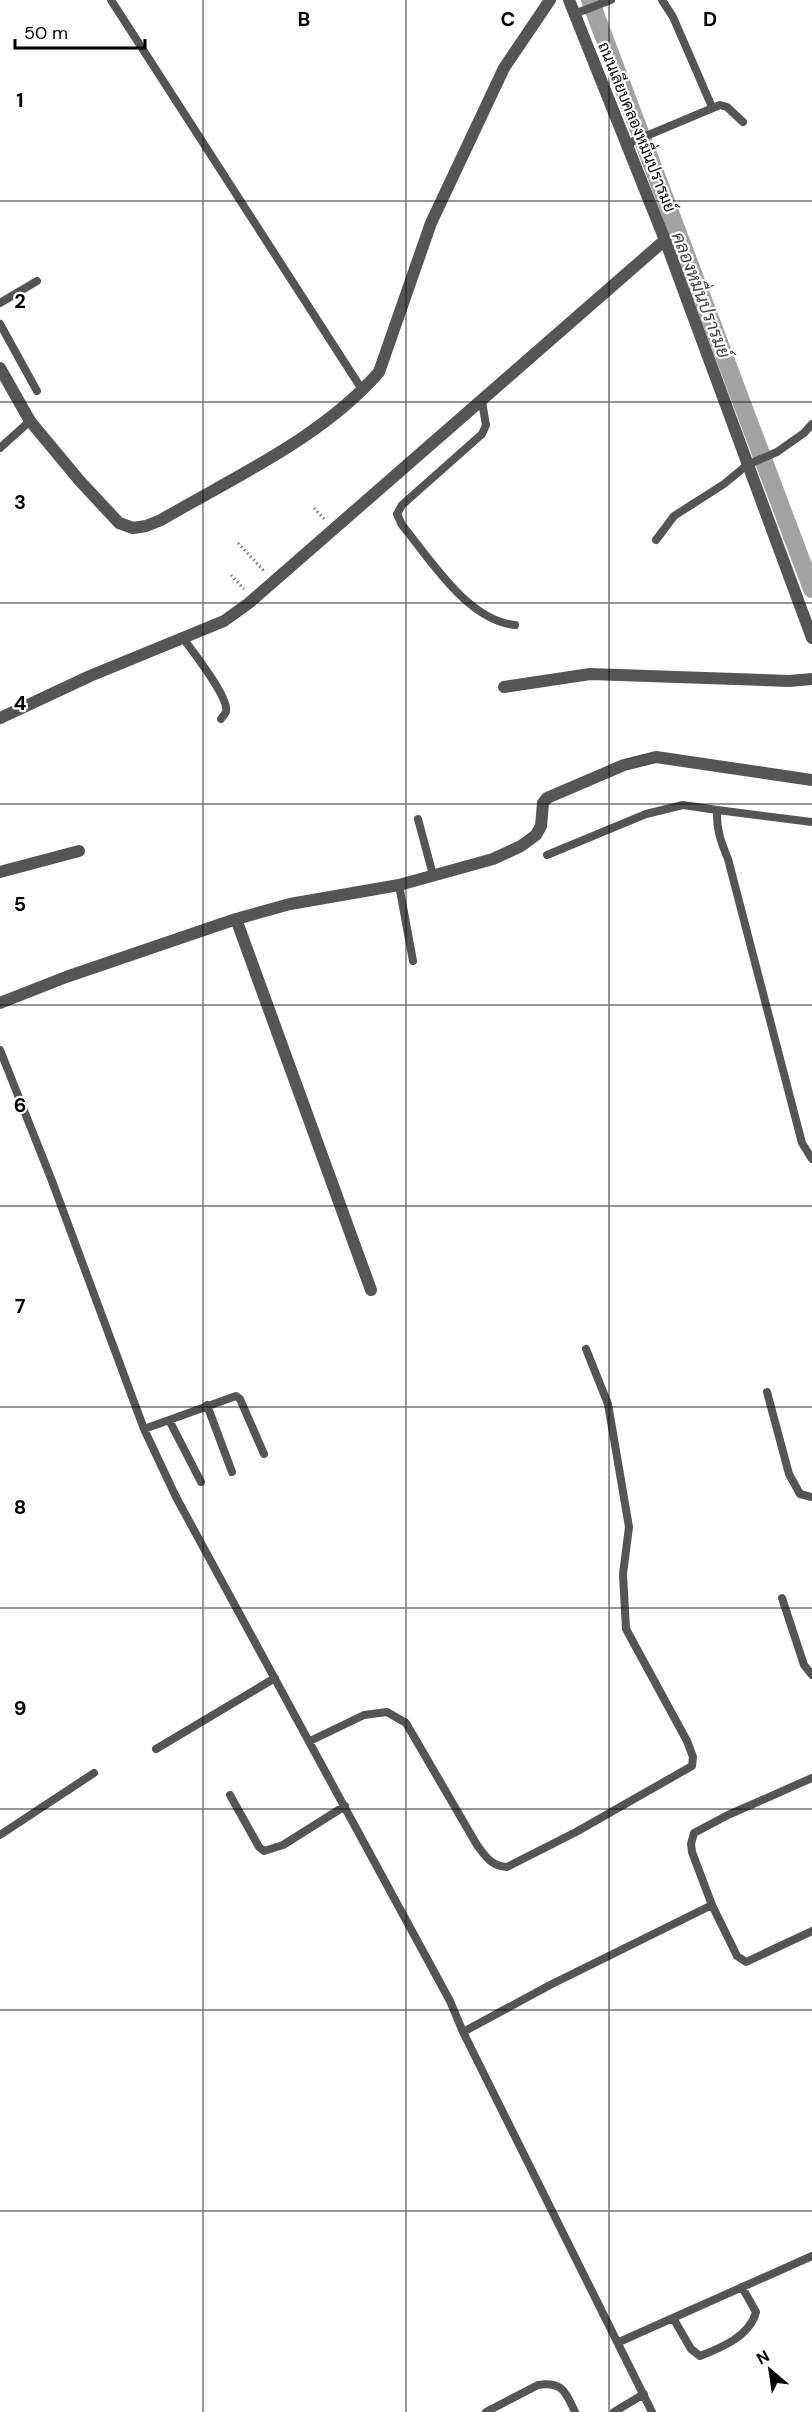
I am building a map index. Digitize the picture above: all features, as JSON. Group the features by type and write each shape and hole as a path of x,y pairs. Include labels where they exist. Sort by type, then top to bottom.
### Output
{"street":[{"path":"0,368 30,421 79,480 119,523 133,528 161,520 296,441 363,391 379,372 431,223 504,68 550,0"},
{"name":"ถนนเลียบคลองหมื่นปรารมย์","path":"569,0 579,12 631,142 664,240 812,638"},
{"path":"0,718 90,676 224,621 275,582 664,240"},
{"path":"504,687 590,674 789,681 812,679"},
{"path":"0,1003 236,919 290,904 399,885 493,859 520,846 540,830 543,803 547,798 624,765 656,758 695,761 812,780"},
{"path":"0,872 78,851"},
{"path":"236,919 371,1290"}],"lane":[{"path":"111,0 363,391"},
{"path":"579,12 611,0"},
{"path":"662,0 673,17 712,107"},
{"path":"631,142 712,107 727,107 743,122"},
{"path":"0,303 37,281"},
{"path":"0,324 37,391"},
{"path":"482,402 486,425 482,434 402,505 397,514 402,525 466,602 499,623 514,625"},
{"path":"0,448 30,421"},
{"path":"656,540 674,516 724,484 747,465 777,452 804,433 812,424"},
{"path":"183,638 213,681 225,704 226,712 221,719"},
{"path":"547,855 646,814 682,805 812,822"},
{"path":"717,810 717,833 728,859 802,1143 812,1159"},
{"path":"418,819 433,875"},
{"path":"399,885 413,961"},
{"path":"0,1050 52,1181 144,1430 176,1497 450,2001 463,2032 652,2412"},
{"path":"310,1741 364,1715 387,1712 406,1723 487,1860 496,1866 507,1867 576,1832 692,1766 693,1757 687,1741 626,1629 623,1574 629,1527 608,1404 586,1349"},
{"path":"767,1392 789,1474 800,1494 812,1497"},
{"path":"144,1430 238,1396 264,1454"},
{"path":"207,1406 232,1472"},
{"path":"169,1420 201,1482"},
{"path":"782,1598 804,1665 812,1675"},
{"path":"156,1749 275,1678"},
{"path":"0,1835 94,1773"},
{"path":"812,1778 728,1815 694,1833 691,1838 692,1852 712,1905 737,1956 746,1962 812,1931"},
{"path":"230,1795 259,1847 264,1851 283,1845 345,1806"},
{"path":"463,2032 550,1985 712,1905"},
{"path":"619,2342 811,2259"},
{"path":"673,2318 691,2349 700,2356 714,2351 747,2330 754,2322 756,2312 752,2301 742,2287"},
{"path":"486,2412 538,2385 554,2384 565,2392 575,2412"},
{"path":"614,2412 644,2394"}],"path":[{"path":"238,543 275,582"}],"waterway":[{"name":"คลองหมื่นปรารมย์","path":"590,0 812,589"}]}
